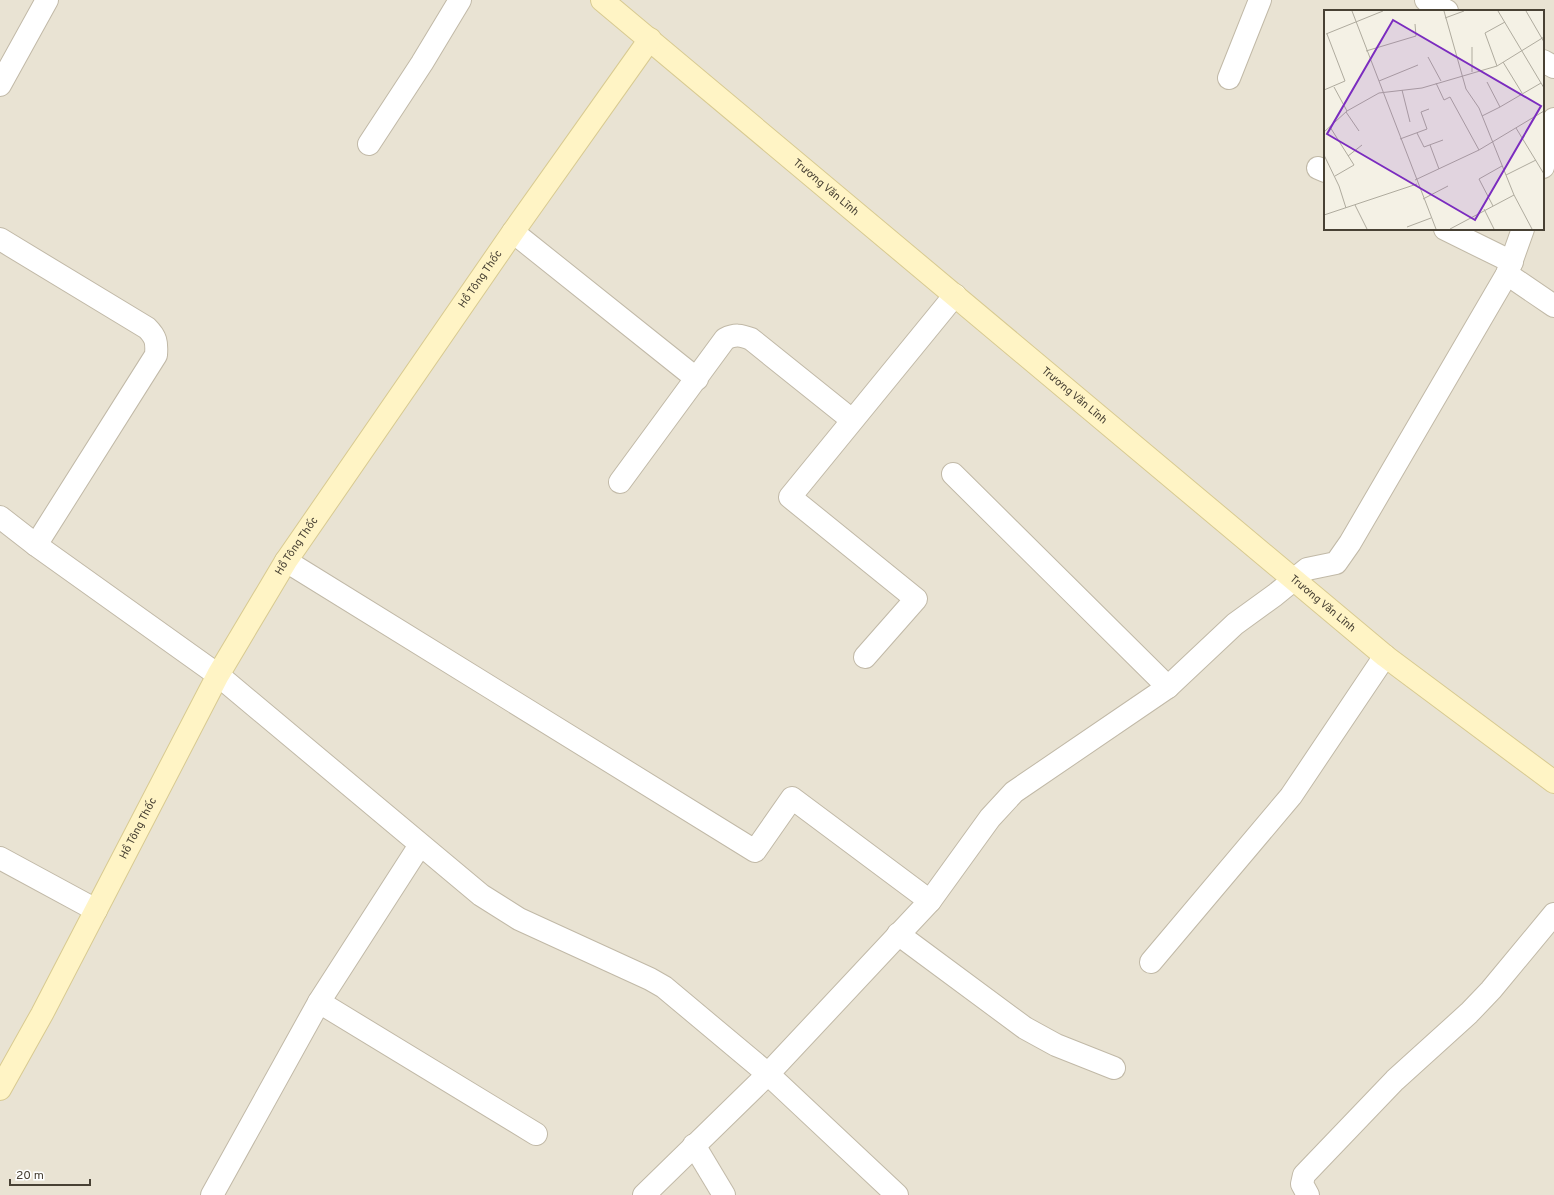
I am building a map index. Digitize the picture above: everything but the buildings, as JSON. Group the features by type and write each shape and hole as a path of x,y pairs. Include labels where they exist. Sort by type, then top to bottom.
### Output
{"street":[{"path":"0,86 47,0"},
{"path":"368,144 422,63 460,0"},
{"path":"1229,78 1260,0"},
{"path":"1426,0 1445,10"},
{"name":"Trương Văn Lĩnh","path":"616,4 650,39 1385,656 1554,782"},
{"name":"Hồ Tông Thốc","path":"0,1089 42,1014 218,675 286,561 513,232 650,39"},
{"path":"1544,62 1554,67"},
{"path":"1544,163 1554,119"},
{"path":"1447,230 1509,268 1554,306"},
{"path":"644,1195 768,1074 930,901 990,818 1014,792 1168,687 1235,624 1307,568 1336,563 1350,543 1509,268 1523,230"},
{"path":"513,232 697,378"},
{"path":"0,239 147,328 156,337 157,343 156,355 36,545"},
{"path":"865,657 916,599 790,497 955,295"},
{"path":"620,482 725,340 731,336 742,335 751,339 852,420"},
{"path":"953,474 1168,687"},
{"path":"0,517 36,545 218,675 481,895 520,919 650,979 664,987 768,1074 897,1195"},
{"path":"286,561 755,851 792,798 930,901"},
{"path":"1151,962 1291,796 1385,656"},
{"path":"212,1195 319,1002 420,845"},
{"path":"0,858 96,910"},
{"path":"1308,1195 1302,1184 1304,1175 1395,1080 1485,996 1554,914"},
{"path":"898,934 1026,1028 1056,1046 1114,1068"},
{"path":"319,1002 536,1134"},
{"path":"694,1145 724,1195"}],"shaded area":[{"path":"0,0 1554,0 1554,1195 0,1195"}]}
